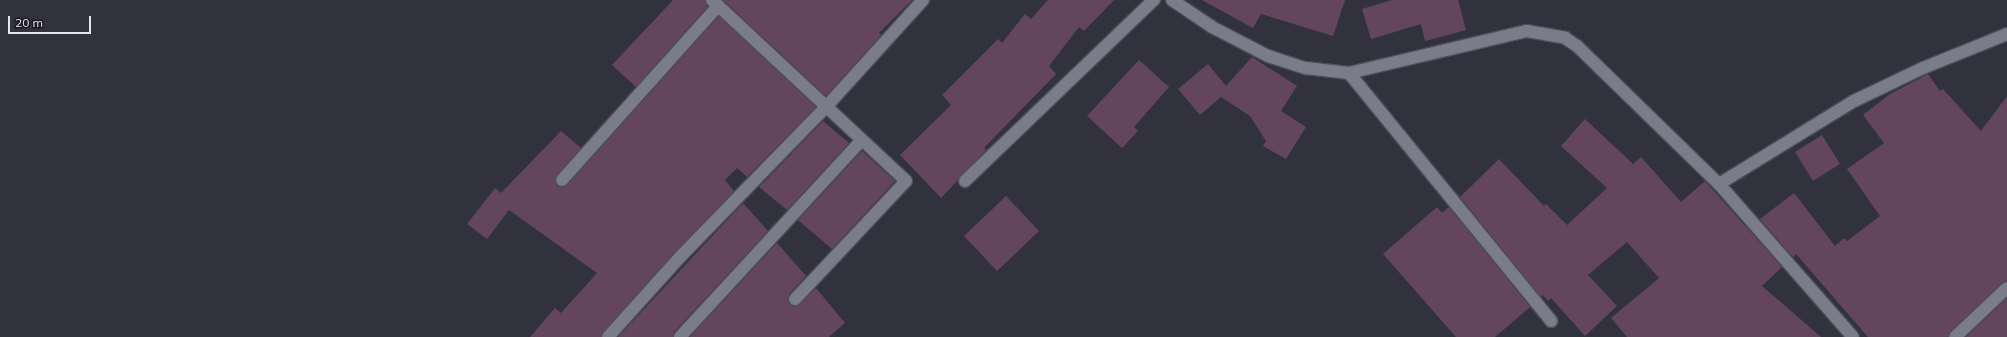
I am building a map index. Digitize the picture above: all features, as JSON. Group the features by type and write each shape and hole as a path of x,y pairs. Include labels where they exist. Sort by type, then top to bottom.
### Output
{"street":[{"path":"608,337 680,257 825,108 923,0"},
{"path":"965,181 1154,0"},
{"path":"1172,0 1236,41 1268,56 1306,68 1349,73 1527,31 1554,34 1577,46 1720,184 1853,337"},
{"path":"562,180 715,3 825,108 906,181 795,300"},
{"path":"1720,184 1854,101 1923,68 2007,34"},
{"path":"1349,73 1551,321"},
{"path":"680,337 861,141"},
{"path":"1955,337 2007,288"}],"building":[{"path":"673,0 705,0 708,6 636,87 612,65"},
{"path":"723,0 912,0 879,33 881,35 826,96"},
{"path":"1048,0 1114,0 1084,31 1079,27 1049,66 1056,74 984,148 986,150 941,198 900,155 951,105 942,95 998,39 1002,43 1025,14 1031,19"},
{"path":"1202,0 1345,0 1333,36 1261,14 1253,28"},
{"path":"1392,0 1458,0 1466,30 1425,41 1421,24 1371,39 1362,9"},
{"path":"719,16 816,107 747,177 737,168 725,180 734,191 675,252 601,337 530,337 555,308 561,313 597,273 509,210 487,239 467,224 495,188 501,193 561,131 581,148 555,178 557,186 567,185"},
{"path":"1252,57 1297,86 1281,111 1306,127 1286,159 1263,146 1266,141 1250,116 1221,97 1200,115 1178,89 1208,64 1226,86"},
{"path":"1139,60 1169,87 1134,127 1138,131 1122,148 1087,116"},
{"path":"1928,74 1940,91 1943,89 1981,131 2007,96 2007,281 2002,283 1950,332 1948,337 1868,337 1796,254 1793,257 1760,219 1794,193 1835,246 1844,238 1847,241 1880,216 1847,169 1884,143 1863,115 1890,94"},
{"path":"1585,119 1633,164 1641,157 1681,202 1705,181 1782,267 1762,286 1821,337 1627,337 1611,318 1659,278 1627,242 1588,275 1617,306 1585,336 1551,298 1548,301 1543,295 1541,297 1460,197 1499,159 1544,206 1546,204 1567,225 1607,188 1561,146"},
{"path":"823,121 849,143 787,210 759,187"},
{"path":"1822,135 1840,164 1813,181 1795,152"},
{"path":"862,151 895,181 832,249 798,220"},
{"path":"1006,196 1039,231 997,271 964,236"},
{"path":"743,203 768,231 674,332 673,337 618,337"},
{"path":"1437,207 1442,213 1449,207 1530,307 1495,337 1456,337 1383,254"},
{"path":"777,243 806,276 789,294 790,304 794,306 800,304 816,288 845,323 829,337 690,337"},
{"path":"2007,298 2007,337 1966,337"}]}
